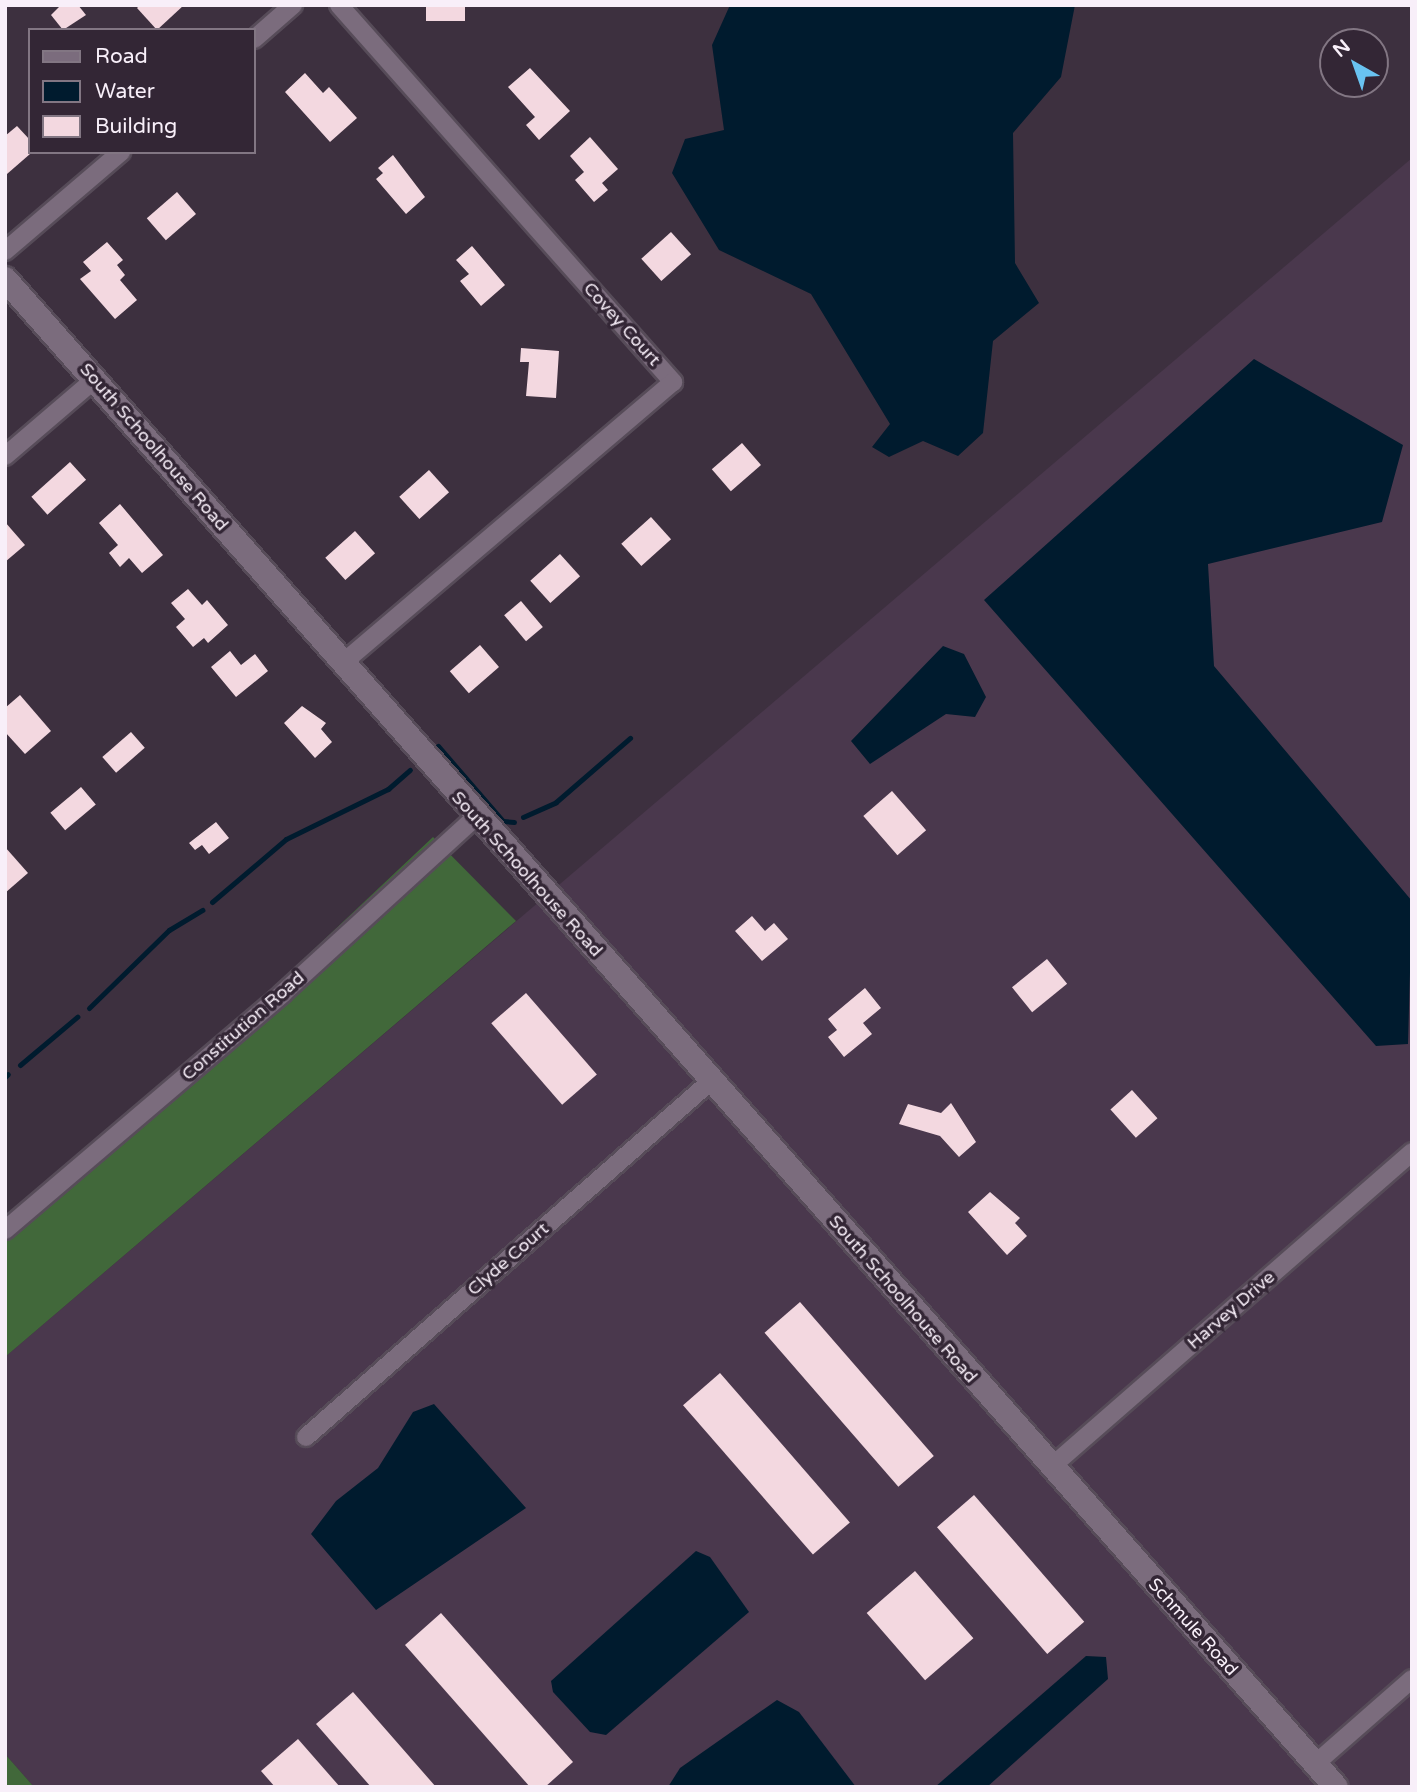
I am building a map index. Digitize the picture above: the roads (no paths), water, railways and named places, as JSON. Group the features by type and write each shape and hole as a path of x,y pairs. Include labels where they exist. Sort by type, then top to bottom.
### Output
{"street":[{"path":"256,36 293,5"},
{"name":"Covey Court","path":"339,5 673,382 343,663"},
{"path":"5,251 119,154"},
{"name":"South Schoolhouse Road","path":"5,279 1051,1467"},
{"path":"5,456 94,380"},
{"name":"Constitution Road","path":"5,1230 283,993 476,817"},
{"name":"Clyde Court","path":"306,1437 711,1081"},
{"name":"Harvey Drive","path":"1051,1467 1412,1152"},
{"name":"Schmule Road","path":"1051,1467 1336,1787"},
{"path":"1315,1764 1412,1679"}],"water":[{"path":"730,5 1075,5 1061,77 1013,133 1015,263 1039,303 993,341 983,433 958,456 923,441 889,457 872,447 890,424 811,294 719,250 672,173 685,139 724,130 712,45"},
{"path":"1254,359 1403,445 1382,522 1208,564 1214,666 1412,901 1408,1044 1376,1046 984,600"},
{"path":"943,646 964,654 986,697 975,717 946,714 870,764 851,741"},
{"path":"434,1404 526,1508 376,1610 311,1534 336,1501 378,1468 413,1412"},
{"path":"696,1551 710,1557 749,1612 606,1735 590,1732 553,1692 551,1681"},
{"path":"1086,1656 1106,1657 1108,1679 987,1787 935,1787"},
{"path":"777,1700 799,1712 856,1787 668,1787 680,1768"}],"waterway":[{"path":"523,817 556,802 630,738"},
{"path":"438,746 503,821 514,822"},
{"path":"212,902 286,839 388,789 410,770"},
{"path":"89,1008 169,930 202,910"},
{"path":"20,1065 77,1017"},
{"path":"5,1077 8,1074"}]}
